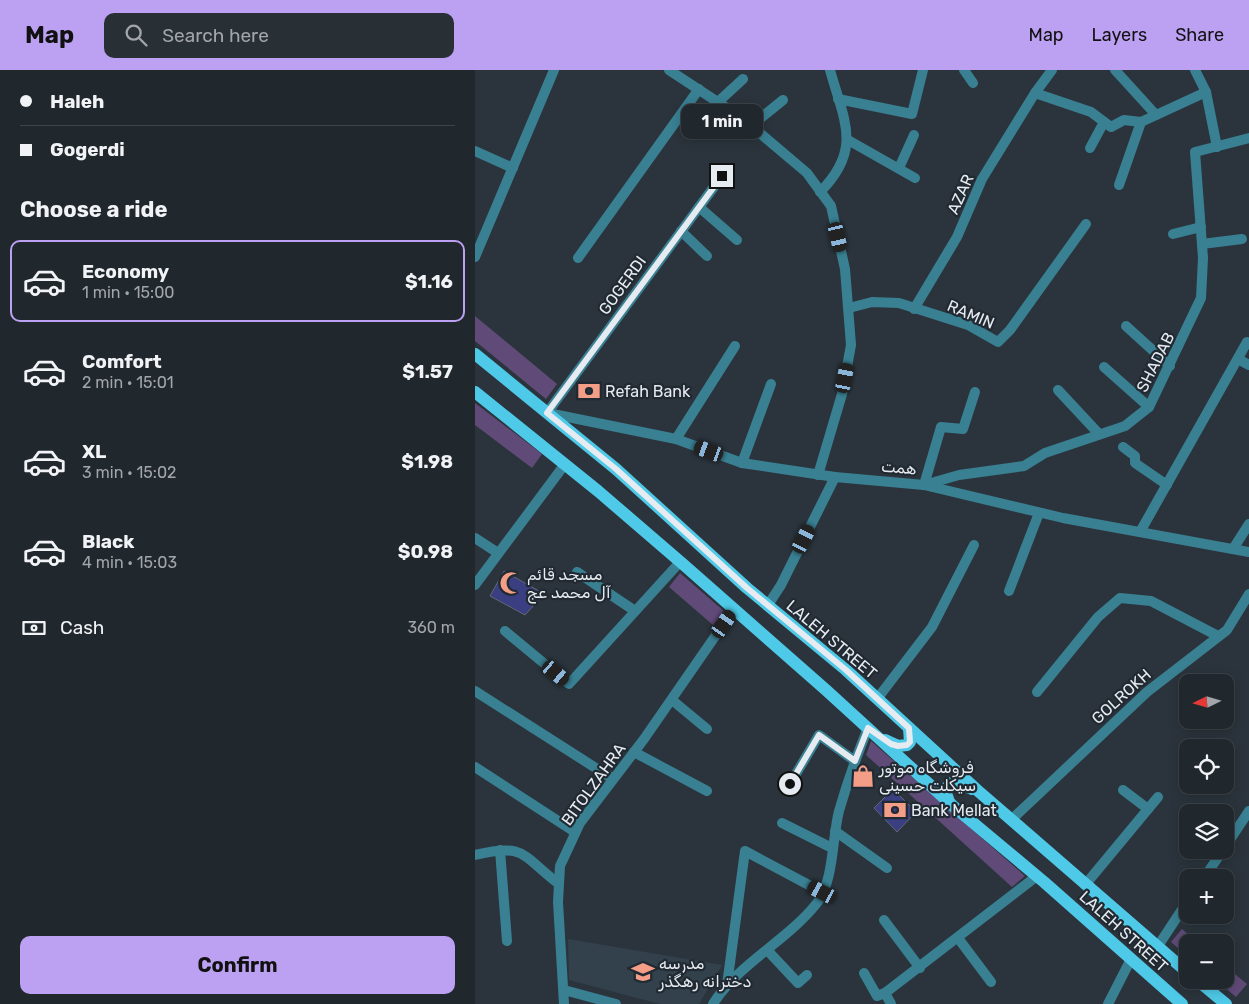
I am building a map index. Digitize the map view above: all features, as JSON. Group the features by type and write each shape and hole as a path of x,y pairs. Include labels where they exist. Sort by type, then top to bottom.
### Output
{"main road":[{"name":"LALEH STREET","path":"475,354 616,469 768,606 877,699 1011,820 1179,965"},
{"name":"LALEH STREET","path":"475,392 565,464 680,562 949,802 1183,1004"},
{"path":"871,731 891,744 903,746 910,742 909,728"},
{"path":"949,802 945,790 951,783 958,783 977,790"},
{"path":"1208,989 1226,1004"}],"street":[{"path":"475,257 554,70"},
{"path":"669,70 751,126 807,173 831,206 845,269 851,345 842,394 818,475"},
{"path":"821,192 835,177 843,161 848,140 830,70"},
{"path":"838,99 912,114 923,70"},
{"name":"AZAR","path":"915,309 957,237 982,179 1035,93 1052,70"},
{"path":"1115,70 1156,115"},
{"path":"1195,70 1206,92 1217,147 1249,138"},
{"path":"718,102 743,79"},
{"path":"578,258 699,90"},
{"path":"1035,93 1091,112 1111,127 1124,120 1141,122 1206,92"},
{"path":"751,126 783,100"},
{"path":"1089,148 1104,122"},
{"path":"1119,185 1141,122"},
{"path":"899,168 914,135"},
{"path":"848,140 915,178"},
{"name":"SHADAB","path":"924,485 959,475 1024,466 1045,453 1125,426 1149,407 1201,298 1202,244 1195,152 1217,147"},
{"path":"475,151 513,168"},
{"name":"GOGERDI","path":"547,413 722,176"},
{"path":"699,207 737,240"},
{"name":"RAMIN","path":"849,308 872,302 899,303 967,325 997,342 1009,330 1086,224"},
{"path":"1173,234 1201,227"},
{"path":"681,231 707,256"},
{"path":"1202,244 1242,239"},
{"path":"1126,326 1169,366"},
{"path":"1140,532 1247,342"},
{"path":"675,439 735,346"},
{"path":"1238,359 1249,365"},
{"path":"1104,367 1149,407"},
{"path":"742,463 771,384"},
{"path":"1059,390 1099,434"},
{"path":"924,485 941,427 963,430 975,392"},
{"name":"همت","path":"547,413 675,439 742,463 818,475 924,485 1039,513 1249,552"},
{"path":"1123,447 1135,456 1135,463 1167,486"},
{"path":"475,585 565,464"},
{"path":"768,606 781,585 835,477"},
{"path":"1009,591 1039,513"},
{"path":"1233,549 1249,524"},
{"path":"475,538 499,554"},
{"path":"877,699 932,627 974,545"},
{"path":"505,631 569,684 680,562"},
{"path":"577,572 635,611"},
{"name":"GOLROKH","path":"1011,820 1147,692 1227,630 1249,594"},
{"path":"1037,692 1098,617 1120,598 1151,601 1218,636"},
{"name":"BITOLZAHRA","path":"564,1004 559,884 560,866 580,823 672,700 734,609"},
{"path":"475,691 613,779"},
{"path":"672,700 707,729"},
{"path":"713,1004 727,985 768,951 818,902 827,882 835,831 855,761 871,731"},
{"path":"790,784 819,735 855,761"},
{"path":"634,752 707,791"},
{"path":"475,768 575,832"},
{"path":"1123,790 1148,809"},
{"path":"1085,884 1158,796"},
{"path":"1234,834 1249,811"},
{"path":"782,823 832,848"},
{"path":"835,831 887,868"},
{"path":"475,856 500,850 521,851 559,884"},
{"path":"500,850 507,941"},
{"path":"727,985 745,850 822,892"},
{"path":"864,974 877,996 885,994 921,968 1037,876"},
{"path":"1158,946 1179,914"},
{"path":"884,920 921,968"},
{"path":"958,938 991,982"},
{"path":"768,951 798,984 807,975"},
{"path":"1108,1004 1131,959"},
{"path":"564,990 616,1004"},
{"path":"885,994 891,1004"}],"shaded area":[{"path":"475,316 557,384 546,399 475,341"},
{"path":"475,403 542,454 532,468 475,425"},
{"path":"680,573 725,612 713,625 669,587"},
{"path":"871,741 1025,876 1012,887 866,755"},
{"path":"1182,929 1188,934 1179,934 1179,949 1171,942"},
{"name":"مدرسه دخترانه رهگذر","path":"568,939 722,965 699,1004 660,1004 569,980"},
{"path":"1234,973 1247,984 1236,997 1227,989 1234,989"}],"building":[{"name":"مسجد قائم آل محمد عج","path":"504,571 544,594 525,615 490,596"},
{"name":"Bank Mellat","path":"893,789 916,812 897,832 874,808"}],"place":[{"name":"Refah Bank","path":"589,391"},
{"name":"مسجد قائم آل محمد عج","path":"511,583"},
{"name":"فروشگاه موتور سیکلت حسینی","path":"863,776"},
{"name":"Bank Mellat","path":"895,810"},
{"name":"مدرسه دخترانه رهگذر","path":"643,972"}],"route":[{"path":"722,176 547,413 616,469 747,588 846,670 909,728 910,742 907,745 898,746 891,744 868,728 855,761 819,735 790,784"}]}
